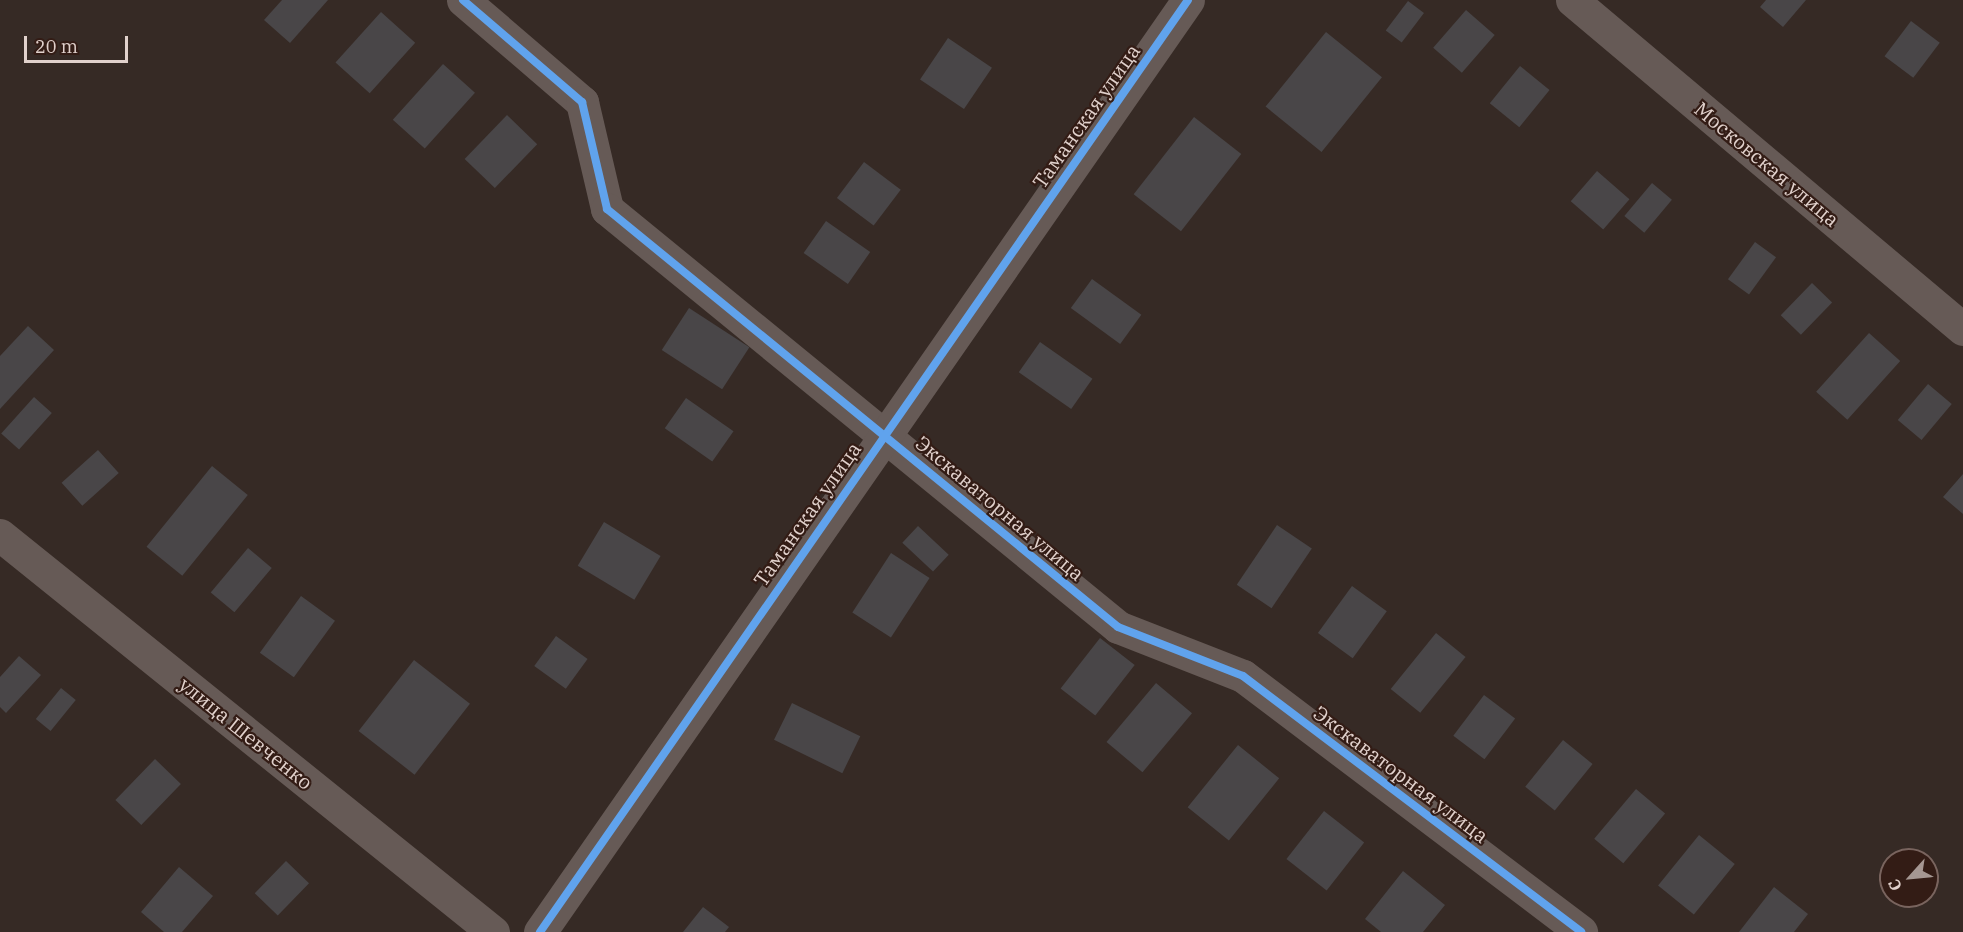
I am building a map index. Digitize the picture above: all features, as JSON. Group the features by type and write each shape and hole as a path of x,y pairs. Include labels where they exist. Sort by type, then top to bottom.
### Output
{"street":[{"name":"Экскаваторная улица","path":"463,0 582,102 607,209 884,433 1118,627 1243,676 1581,932"},
{"name":"Таманская улица","path":"540,932 884,433 1188,0"},
{"name":"Московская улица","path":"1572,0 1963,329"},
{"name":"улица Шевченко","path":"0,535 493,932"}],"building":[{"path":"282,0 328,0 290,43 264,20"},
{"path":"1766,0 1806,0 1783,27 1760,7"},
{"path":"1408,1 1424,13 1402,43 1386,31"},
{"path":"1466,10 1495,35 1462,73 1433,48"},
{"path":"381,12 415,43 370,93 335,63"},
{"path":"1911,21 1940,43 1913,78 1885,56"},
{"path":"1326,32 1382,77 1322,152 1266,107"},
{"path":"948,38 992,68 964,109 920,79"},
{"path":"443,64 475,93 425,149 393,120"},
{"path":"1520,66 1550,90 1519,127 1490,103"},
{"path":"507,115 537,144 495,188 465,159"},
{"path":"1194,117 1241,154 1181,231 1134,194"},
{"path":"864,162 901,190 874,226 837,198"},
{"path":"1597,171 1629,199 1603,229 1571,201"},
{"path":"1652,183 1672,200 1644,233 1624,216"},
{"path":"826,221 870,252 848,284 804,253"},
{"path":"1755,242 1776,257 1749,294 1728,279"},
{"path":"1092,279 1141,315 1120,344 1071,308"},
{"path":"1812,283 1832,302 1801,335 1781,315"},
{"path":"689,308 749,347 722,389 662,350"},
{"path":"28,326 54,350 0,409 0,356"},
{"path":"1869,333 1900,361 1847,420 1816,392"},
{"path":"1040,342 1092,379 1071,409 1019,372"},
{"path":"1928,384 1952,404 1922,440 1898,420"},
{"path":"34,397 52,413 19,449 1,433"},
{"path":"686,398 734,431 712,462 665,428"},
{"path":"98,450 119,473 82,506 62,483"},
{"path":"212,466 248,495 182,576 147,547"},
{"path":"1963,474 1963,514 1943,497"},
{"path":"604,522 661,556 634,600 578,566"},
{"path":"1277,525 1312,548 1272,608 1237,585"},
{"path":"918,526 949,555 933,571 902,543"},
{"path":"248,548 272,568 234,612 211,592"},
{"path":"891,553 930,578 891,638 852,613"},
{"path":"1352,586 1387,611 1353,658 1318,633"},
{"path":"301,596 335,621 294,677 260,653"},
{"path":"1436,633 1466,657 1420,713 1391,689"},
{"path":"556,636 588,659 566,689 534,666"},
{"path":"1100,638 1135,665 1095,716 1061,688"},
{"path":"19,656 41,675 6,713 0,707 0,677"},
{"path":"414,660 470,704 415,775 359,731"},
{"path":"1156,683 1192,713 1143,772 1107,742"},
{"path":"61,688 76,700 51,731 36,719"},
{"path":"1484,695 1515,718 1484,759 1453,736"},
{"path":"792,703 860,736 842,773 774,740"},
{"path":"1563,740 1593,764 1555,811 1525,787"},
{"path":"1238,745 1279,778 1229,841 1188,807"},
{"path":"155,759 181,784 141,825 115,800"},
{"path":"1636,789 1665,813 1623,863 1594,839"},
{"path":"1324,811 1364,842 1327,890 1286,859"},
{"path":"1699,835 1735,864 1694,914 1658,886"},
{"path":"286,861 309,883 278,916 255,893"},
{"path":"179,867 213,896 182,932 164,932 141,912"},
{"path":"1403,871 1445,905 1423,932 1381,932 1365,919"},
{"path":"1774,887 1808,914 1794,932 1739,932"},
{"path":"703,907 729,927 725,932 683,932"}],"cycle path":[{"path":"463,0 582,102 607,209 1118,627 1243,676 1581,932"},
{"path":"540,932 1188,0"}]}
